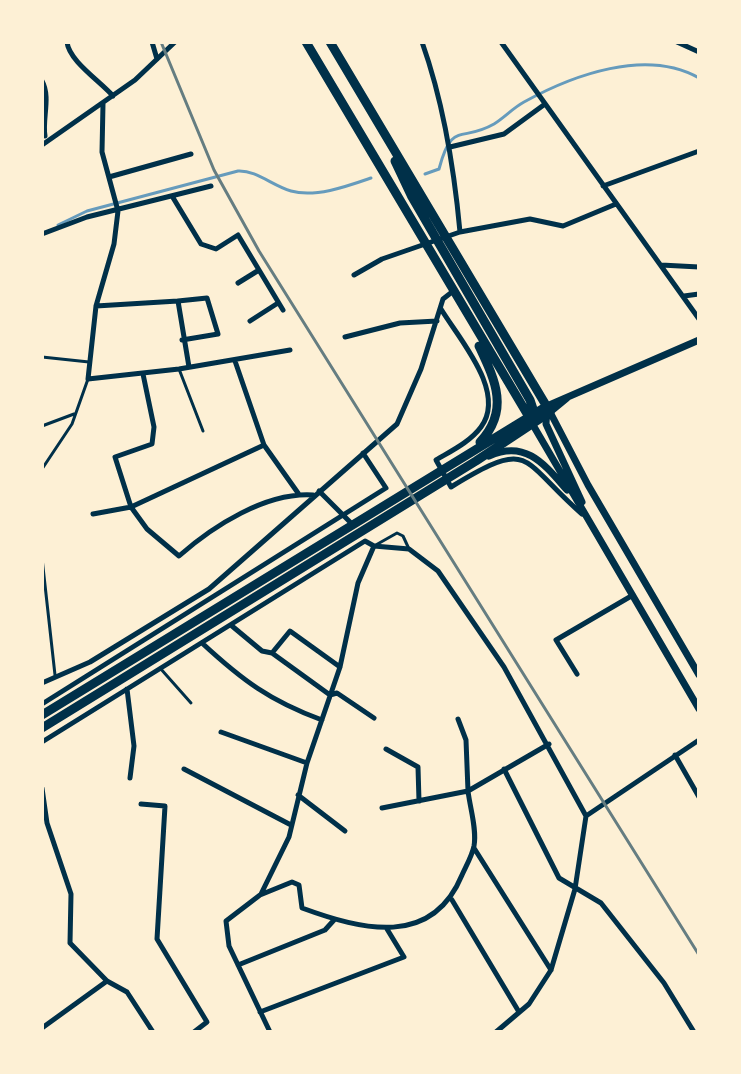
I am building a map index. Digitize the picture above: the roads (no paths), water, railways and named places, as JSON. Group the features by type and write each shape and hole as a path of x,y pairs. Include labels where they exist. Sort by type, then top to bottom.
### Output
{"highway":[{"path":"306,42 454,296 493,376 499,402 488,433 468,452"},
{"path":"330,42 540,415"},
{"path":"454,296 540,415"},
{"path":"42,715 458,458 540,415"},
{"path":"42,728 230,621 476,461 540,415"}],"street":[{"path":"67,42 68,50 78,63 97,77 113,96"},
{"path":"152,42 157,59"},
{"path":"42,145 46,137 103,104 175,42"},
{"path":"422,42 438,86 450,147 460,232"},
{"path":"501,42 699,319"},
{"path":"680,43 699,52"},
{"path":"42,81 46,89 43,124 46,137"},
{"path":"450,147 504,134 544,102"},
{"path":"103,104 102,152 118,211 114,244 96,306 88,379 235,361 290,350"},
{"path":"603,186 699,151"},
{"path":"109,177 191,154"},
{"path":"42,234 87,217 211,186"},
{"path":"172,196 201,244 216,249 238,235 283,310"},
{"path":"354,275 382,259 460,232 530,219 563,226 616,204"},
{"path":"660,265 699,267"},
{"path":"238,283 259,270"},
{"path":"683,296 699,294"},
{"path":"42,683 55,675 83,667 209,589 391,429 402,417 443,299 454,296"},
{"path":"96,306 207,298 218,334 182,340"},
{"path":"178,301 182,340 189,367"},
{"path":"250,321 278,303"},
{"path":"441,309 480,373 488,398 487,416 480,429 436,460 451,487 498,460 515,458 535,467 586,517"},
{"path":"345,337 400,323 437,321"},
{"path":"540,415 567,398 699,340"},
{"path":"235,361 264,445 298,494"},
{"path":"143,374 154,427 152,444 115,457 131,507 147,529 179,556 199,539 260,506 298,494 316,493 346,513 365,541 374,546 409,549 438,571 504,667 549,744 586,816 575,889 545,984 497,1032"},
{"path":"540,415 577,501 699,709"},
{"path":"540,415 592,528"},
{"path":"540,415 588,485 699,675"},
{"path":"93,514 131,507 264,445"},
{"path":"476,461 504,450 526,452 545,466 577,501"},
{"path":"42,704 386,488 363,453"},
{"path":"42,742 202,643 230,621 365,541"},
{"path":"260,895 289,837 307,763 340,667 358,583 374,546"},
{"path":"577,674 556,640 633,595"},
{"path":"230,621 262,651 272,653 330,695"},
{"path":"272,653 290,631 340,667"},
{"path":"202,643 245,683 281,705 322,720"},
{"path":"127,689 134,746 130,778"},
{"path":"330,695 337,693 374,718"},
{"path":"458,719 466,740 474,847 551,970"},
{"path":"221,732 307,763"},
{"path":"586,816 699,740"},
{"path":"382,808 468,791 549,744"},
{"path":"386,749 418,767 419,801"},
{"path":"675,755 699,797"},
{"path":"184,769 291,825"},
{"path":"504,769 559,878 601,903 664,983 693,1032"},
{"path":"42,788 45,827 71,894 70,943 107,981 127,992 153,1032"},
{"path":"298,795 345,831"},
{"path":"141,804 165,806 157,939 207,1022 194,1032"},
{"path":"270,1032 229,946 226,921 260,895 292,882 299,885 302,908 334,920 387,929 412,925 452,900 474,847"},
{"path":"452,900 519,1012"},
{"path":"238,965 325,930 334,920"},
{"path":"260,1012 404,957 387,929"},
{"path":"42,1028 107,981"}],"lane":[{"path":"42,357 89,362"},
{"path":"179,369 203,431"},
{"path":"42,469 72,424 88,379"},
{"path":"42,426 74,414"},
{"path":"374,546 397,533 403,536 409,549"},
{"path":"42,558 55,675"},
{"path":"160,668 191,703"}],"waterway":[{"path":"425,174 439,169 453,138 494,124 524,102 587,75 633,65 656,65 678,69 699,78"},
{"path":"58,225 87,211 238,171 251,173 300,193 331,190 371,178"}],"railway":[{"path":"161,42 214,170 259,251 699,955"}]}
